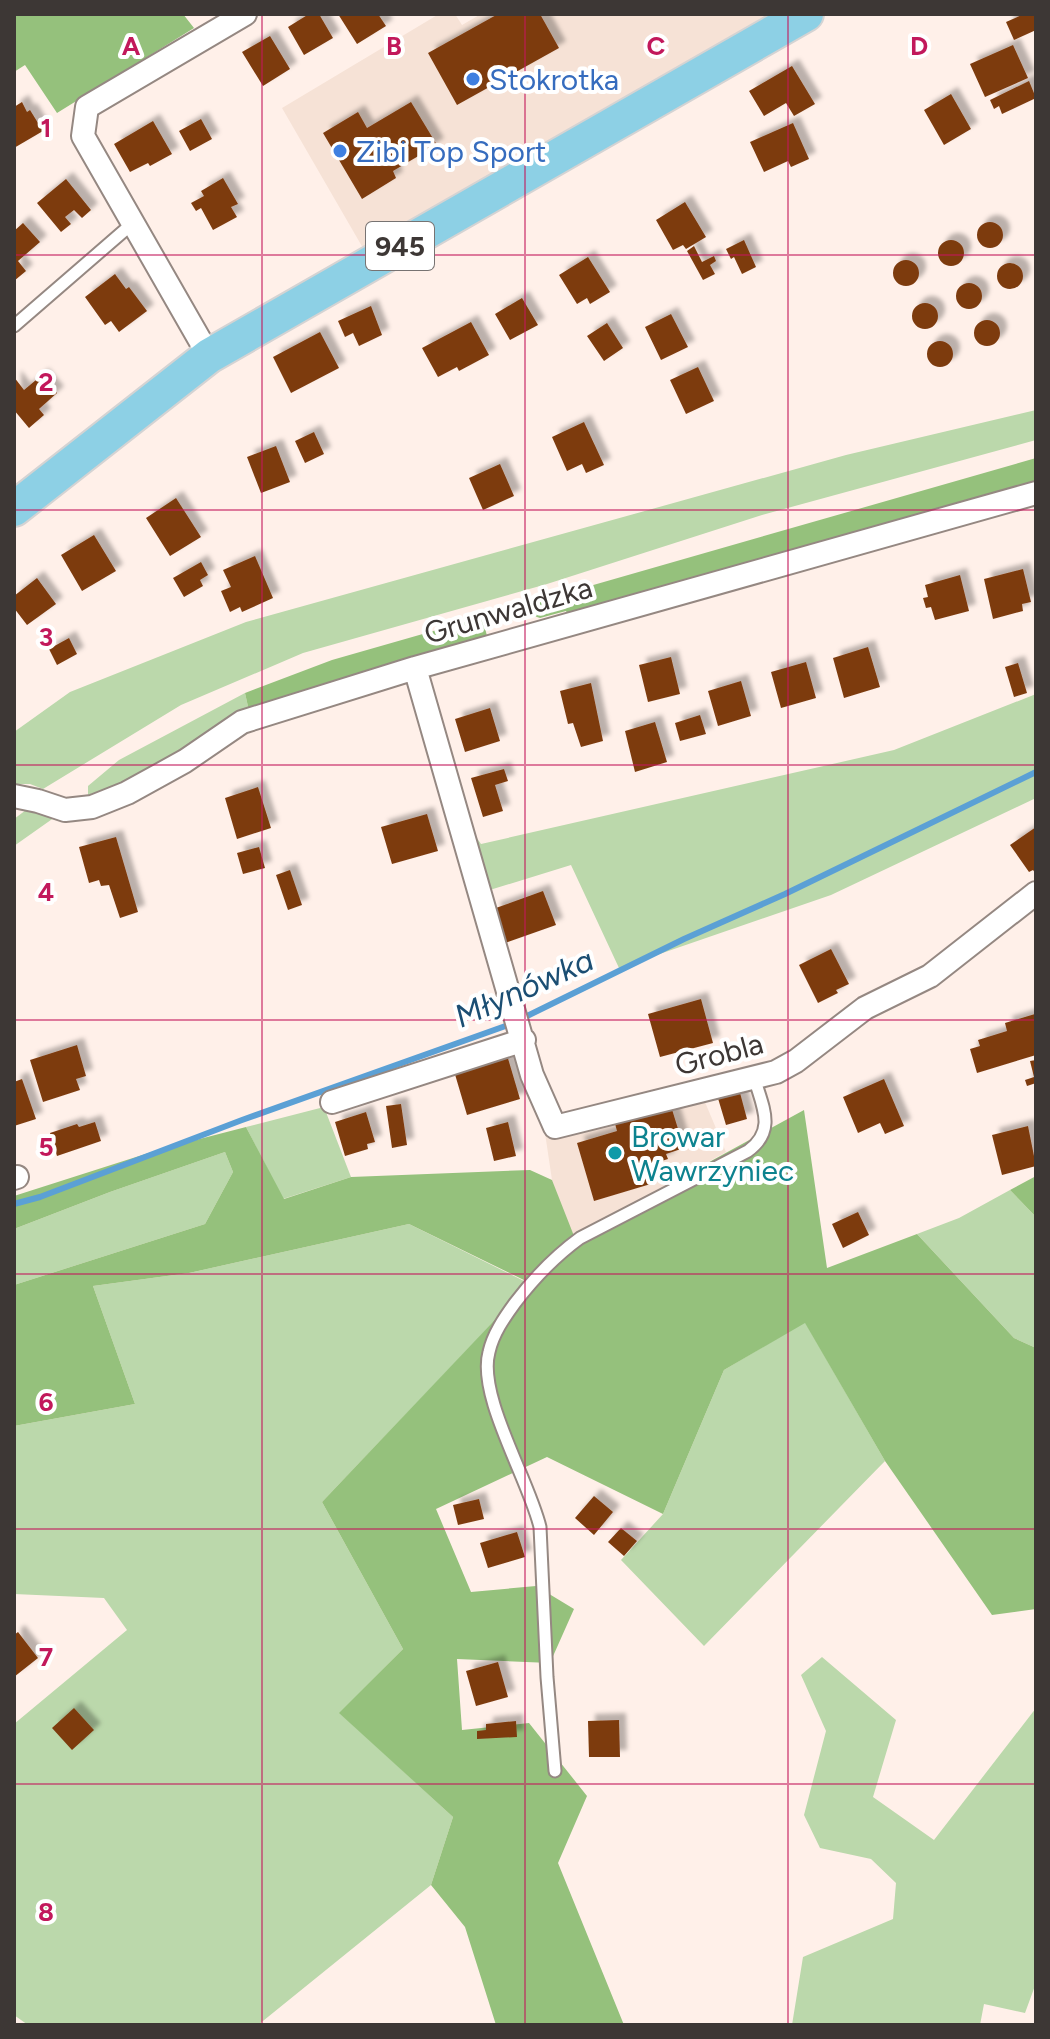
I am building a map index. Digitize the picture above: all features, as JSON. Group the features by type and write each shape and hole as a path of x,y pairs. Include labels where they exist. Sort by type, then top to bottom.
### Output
{"main road":[{"name":"945","path":"14,509 209,356 806,14"}],"street":[{"path":"209,356 83,136 87,107 245,14"},
{"name":"Grunwaldzka","path":"14,796 65,810 92,807 127,793 185,761 242,722 415,668 1036,493"},
{"name":"Grobla","path":"415,668 532,1075 555,1127 776,1072 796,1061 865,1008 930,976 1036,893"},
{"path":"332,1102 524,1040"}],"lane":[{"path":"14,326 133,223"},
{"path":"555,1771 540,1527 536,1509 494,1404 487,1372 489,1351 497,1330 512,1307 535,1277 564,1249 748,1151 763,1138 766,1131 764,1111 754,1077"}],"shaded area":[{"path":"439,14 455,14 462,25 481,14 782,14 367,255 282,108"},
{"path":"702,1095 726,1152 573,1237 552,1180 545,1133"}],"green space":[{"path":"14,14 183,14 194,28 57,113 25,65 14,72"},
{"path":"1036,410 1036,440 762,515 547,584 303,653 181,705 43,789 30,784 14,784 14,732 70,692 246,622 846,455"},
{"path":"1036,458 1036,485 569,617 566,611 540,618 531,615 485,628 488,640 340,679 249,711 245,693 332,660"},
{"path":"245,693 249,711 146,770 88,795 88,786 119,760"},
{"path":"1036,694 1036,798 831,895 619,968 571,865 480,893 453,804 481,844 894,750"},
{"path":"38,801 65,810 14,846 14,819"},
{"path":"324,1107 351,1177 283,1199 246,1127"},
{"path":"804,1110 827,1268 917,1234 1014,1338 1036,1348 1036,1609 992,1615 885,1461 805,1323 724,1370 663,1514 547,1457 436,1509 471,1592 536,1586 574,1609 550,1663 457,1659 462,1730 529,1723 587,1796 558,1863 624,2025 496,2025 465,1927 431,1885 453,1817 339,1713 403,1649 322,1502 530,1283 409,1224 189,1273 93,1286 135,1404 14,1426 14,1285 205,1224 233,1172 225,1152 14,1229 14,1196 161,1149 246,1127 284,1199 351,1177 530,1170 552,1180 574,1236"},
{"path":"225,1152 233,1172 205,1224 14,1285 14,1229"},
{"path":"1036,1176 1036,1217 1010,1190"},
{"path":"1010,1190 1036,1217 1036,1348 1014,1338 917,1234 959,1218"},
{"path":"409,1224 530,1284 322,1502 403,1649 340,1713 453,1817 431,1885 258,2025 28,2025 14,2015 14,1724 127,1630 104,1598 14,1594 14,1426 135,1404 93,1286 189,1273"},
{"path":"805,1322 885,1461 704,1646 621,1560 663,1514 724,1370"},
{"path":"822,1657 896,1720 873,1797 934,1840 1036,1708 1036,1983 1025,2013 984,2004 980,2025 792,2025 803,1957 893,1919 896,1883 871,1859 820,1848 804,1815 826,1731 801,1675"}],"building":[{"path":"309,14 319,14 333,38 304,55 288,27"},
{"path":"338,14 378,14 386,26 357,44"},
{"name":"Stokrotka","path":"498,14 540,14 559,48 457,105 428,53"},
{"path":"1024,14 1036,14 1036,30 1014,40 1006,22"},
{"path":"270,36 290,69 263,86 242,52"},
{"path":"1013,45 1028,78 985,97 970,64"},
{"path":"792,66 815,104 794,116 786,103 764,116 749,91"},
{"path":"1029,81 1036,98 1002,114 999,106 994,109 990,100"},
{"path":"951,94 971,129 944,145 924,110"},
{"path":"22,102 43,131 14,148 14,107"},
{"path":"411,102 437,145 393,171 396,178 362,199 323,133 358,112 367,128"},
{"path":"201,119 212,139 190,151 179,131"},
{"path":"153,121 172,154 130,172 114,144"},
{"path":"793,123 809,159 791,167 788,161 764,172 750,142"},
{"path":"223,178 238,204 231,207 237,217 213,230 201,208 196,211 191,203 204,196 201,191"},
{"path":"66,179 91,210 82,218 74,210 65,217 71,224 61,232 37,203"},
{"path":"685,202 706,237 686,249 683,245 673,250 656,220"},
{"path":"990,222 999,226 1003,235 999,244 990,248 981,244 977,235 981,226"},
{"path":"23,223 40,242 18,261 26,271 14,281 14,231"},
{"path":"744,240 756,267 742,274 734,257 731,259 726,249"},
{"path":"951,240 960,244 964,253 960,262 951,266 942,262 938,253 942,244"},
{"path":"694,246 702,262 714,256 716,261 710,265 715,274 703,280 687,251"},
{"path":"588,257 610,292 590,304 587,298 577,304 559,275"},
{"path":"906,260 915,264 919,273 915,282 906,286 897,282 893,273 897,264"},
{"path":"1010,263 1019,267 1023,276 1019,285 1010,289 1001,285 997,276 1001,267"},
{"path":"115,274 147,311 119,332 111,321 105,325 85,297"},
{"path":"969,283 978,287 982,296 978,305 969,309 960,305 956,296 960,287"},
{"path":"522,298 538,325 510,340 495,314"},
{"path":"925,303 934,307 938,316 934,325 925,329 916,325 912,316 916,307"},
{"path":"371,306 382,335 359,346 353,333 345,337 338,321"},
{"path":"671,314 688,347 661,360 645,327"},
{"path":"987,320 996,324 1000,333 996,342 987,346 978,342 974,333 978,324"},
{"path":"471,322 489,355 459,371 457,367 438,377 422,348"},
{"path":"607,323 623,348 604,361 587,336"},
{"path":"320,332 339,368 291,393 273,357"},
{"path":"940,341 949,345 953,354 949,363 940,367 931,363 927,354 931,345"},
{"path":"698,367 714,401 686,414 670,380"},
{"path":"42,375 57,393 39,409 44,415 29,428 14,410 14,377 24,390"},
{"path":"584,422 604,465 586,473 582,464 567,471 552,437"},
{"path":"314,432 324,454 305,463 295,441"},
{"path":"276,446 290,482 261,493 247,457"},
{"path":"500,464 514,496 483,510 469,478"},
{"path":"176,498 201,537 170,556 146,518"},
{"path":"94,535 116,571 82,591 61,555"},
{"path":"255,556 273,598 242,612 240,607 230,612 221,591 231,587 223,570"},
{"path":"201,562 208,575 200,580 203,586 184,597 173,578"},
{"path":"1023,569 1031,602 1022,604 1023,611 993,619 984,579"},
{"path":"960,575 969,611 935,620 931,607 926,608 923,598 928,597 925,585"},
{"path":"37,578 56,604 27,625 14,608 14,596"},
{"path":"69,638 77,654 57,665 49,649"},
{"path":"868,647 880,687 844,698 833,658"},
{"path":"671,657 680,694 648,702 639,665"},
{"path":"806,662 816,698 781,708 771,672"},
{"path":"1018,663 1027,693 1014,697 1005,667"},
{"path":"741,681 751,716 718,726 708,691"},
{"path":"591,683 603,741 581,747 573,723 568,724 560,691"},
{"path":"490,708 500,741 465,752 455,719"},
{"path":"700,715 706,734 680,741 675,723"},
{"path":"655,722 667,762 635,772 625,731"},
{"path":"504,769 508,781 495,785 503,811 483,817 471,778"},
{"path":"258,787 271,828 237,839 225,798"},
{"path":"427,814 438,851 392,864 381,827"},
{"path":"1036,827 1036,874 1033,870 1029,872 1010,845"},
{"path":"116,837 138,912 120,918 109,885 101,886 99,880 89,883 79,847"},
{"path":"259,847 265,868 243,874 237,853"},
{"path":"290,870 302,905 288,910 276,875"},
{"path":"543,891 556,925 505,943 493,909"},
{"path":"831,949 849,984 818,1003 799,965"},
{"path":"701,999 713,1043 660,1057 648,1014"},
{"path":"1035,1014 1036,1055 977,1073 970,1049 980,1046 978,1040 1007,1031 1005,1023"},
{"path":"77,1045 86,1076 76,1079 80,1090 43,1102 30,1060"},
{"path":"507,1055 520,1099 467,1115 454,1071"},
{"path":"1036,1060 1036,1083 1027,1086 1025,1080 1034,1077 1030,1061"},
{"path":"22,1079 36,1119 14,1126 14,1082"},
{"path":"884,1079 904,1126 885,1134 880,1123 858,1133 843,1097"},
{"path":"739,1089 747,1119 726,1125 717,1095"},
{"name":"Browar Wawrzyniec","path":"670,1103 684,1148 666,1154 668,1159 649,1165 654,1183 594,1201 577,1143 617,1131 614,1120"},
{"path":"401,1104 407,1145 392,1148 386,1106"},
{"path":"366,1112 375,1142 367,1144 368,1149 345,1156 335,1122"},
{"path":"95,1122 101,1141 57,1156 50,1133"},
{"path":"508,1122 516,1156 494,1161 486,1128"},
{"path":"1028,1126 1036,1166 1002,1175 992,1135"},
{"path":"858,1212 869,1235 843,1248 832,1224"},
{"path":"594,1496 613,1512 594,1535 575,1518"},
{"path":"479,1499 484,1519 458,1525 453,1505"},
{"path":"621,1528 637,1541 624,1556 608,1542"},
{"path":"517,1532 525,1557 488,1568 480,1543"},
{"path":"18,1632 38,1658 14,1677 14,1635"},
{"path":"498,1662 508,1697 476,1706 466,1671"},
{"path":"74,1708 94,1730 72,1750 52,1728"},
{"path":"619,1720 620,1757 589,1757 588,1721"},
{"path":"516,1721 517,1737 477,1739 477,1731 486,1730 486,1724"}],"waterway":[{"name":"Młynówka","path":"521,1019 1036,772"},
{"name":"Młynówka","path":"14,1204 511,1024"}],"place":[{"name":"Stokrotka","path":"473,79"},
{"name":"Zibi Top Sport","path":"340,151"},
{"name":"Browar Wawrzyniec","path":"615,1153"}]}
